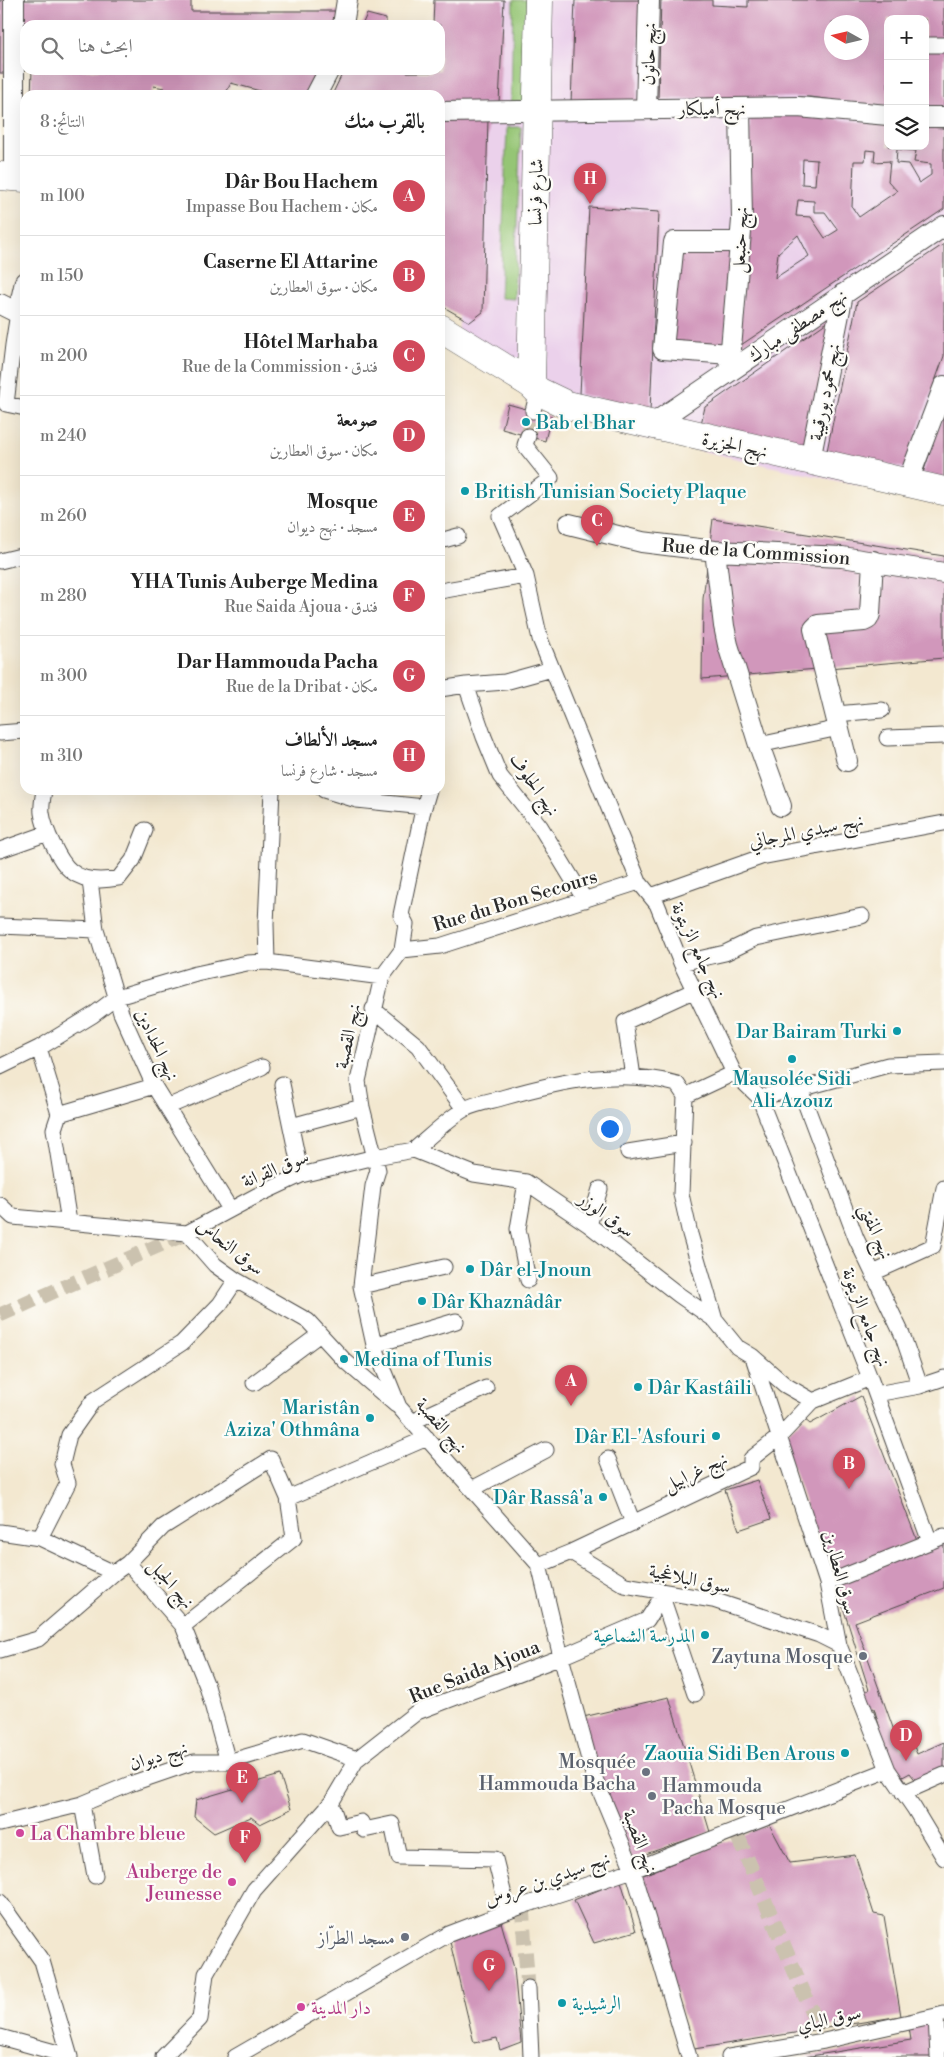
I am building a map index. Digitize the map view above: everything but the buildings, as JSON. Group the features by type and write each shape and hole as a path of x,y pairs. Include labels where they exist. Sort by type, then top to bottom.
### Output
{"main road":[{"name":"شارع فرنسا","path":"534,395 539,0"},
{"name":"نهج الجزيرة","path":"445,332 534,395 651,425 908,481 944,491"}],"street":[{"path":"13,177 7,74 14,0"},
{"path":"344,20 347,0"},
{"name":"نهج حانون","path":"646,109 649,0"},
{"path":"929,45 944,45"},
{"path":"319,90 326,75"},
{"name":"نهج أميلكار","path":"445,112 798,107 884,115"},
{"name":"نهج حنبعل","path":"730,363 742,220 740,108"},
{"path":"929,116 944,117"},
{"name":"نهج مصطفى مبارك","path":"651,425 730,363 843,294 944,226"},
{"path":"730,363 663,349 674,242 740,242"},
{"name":"نهج محمود بورقيبة","path":"810,460 843,294"},
{"path":"0,304 18,313"},
{"path":"20,304 18,313 19,348 6,404 20,407"},
{"path":"908,481 944,386"},
{"name":"نهج جامع الزيتونة","path":"528,436 525,444 527,448 550,476 550,479 500,516 526,576 540,639 639,882 657,904 681,964 734,1073 759,1097 876,1394 937,1539"},
{"name":"Rue de la Commission","path":"569,524 642,542 714,551 842,557 944,573"},
{"path":"445,539 458,536"},
{"path":"714,551 728,645 759,744 781,806"},
{"path":"0,561 20,556"},
{"path":"847,761 814,629 818,626 868,619 870,614 873,561"},
{"path":"445,590 526,576"},
{"path":"445,688 504,682 552,670"},
{"name":"نهج الحلوف","path":"466,685 500,776 540,826 585,900"},
{"path":"759,744 882,710"},
{"path":"0,732 20,731"},
{"path":"887,738 944,736"},
{"path":"44,795 42,813 48,833 61,860 71,872 90,880 119,878 133,860 145,830"},
{"path":"267,962 266,924 272,795"},
{"path":"340,795 357,800 424,807"},
{"name":"نهج القصبة","path":"428,795 401,914 406,924 402,950 382,977 373,1009 358,1081 362,1107 378,1170 373,1186 361,1286 374,1345 399,1407 539,1565 561,1657 593,1774 633,1870 689,2057"},
{"name":"نهج سيدي المرجاني","path":"651,896 761,857 944,823"},
{"path":"1,845 48,833"},
{"name":"نهج الحدادين","path":"90,880 96,930 121,1013 154,1086 230,1210"},
{"name":"Rue du Bon Secours","path":"402,950 440,946 639,882"},
{"path":"681,964 725,953 756,938 862,916"},
{"path":"0,926 96,930"},
{"path":"0,1067 39,1048 93,1015 117,997 196,974 247,963 267,962 382,977"},
{"path":"633,1077 625,1022 695,990"},
{"path":"373,1009 418,1046 464,1109"},
{"path":"39,1048 59,1114 54,1129 69,1222"},
{"path":"759,1097 800,1089 888,1065 944,1065"},
{"path":"167,1107 262,1067"},
{"path":"685,1096 734,1073"},
{"path":"414,1150 464,1109 544,1086 576,1079 633,1077 656,1078 678,1084 685,1096 681,1194 690,1234 715,1320"},
{"path":"282,1084 301,1175"},
{"path":"59,1114 154,1086"},
{"name":"نهج المفتي","path":"800,1089 856,1238 902,1334 920,1386"},
{"path":"291,1126 362,1107"},
{"path":"628,1152 684,1143"},
{"name":"سوق القرانة","path":"187,1233 301,1175 375,1157 414,1150"},
{"name":"سوق الوزر","path":"414,1150 474,1174 526,1182 588,1225 679,1295 715,1320 737,1347 752,1356"},
{"path":"526,1182 518,1229 528,1280"},
{"path":"873,1273 933,1246 944,1188"},
{"path":"588,1225 600,1190"},
{"name":"سوق النحاس","path":"0,1206 13,1217 187,1233 215,1265 236,1280 308,1321 345,1361 399,1407"},
{"path":"361,1286 444,1267"},
{"path":"40,1538 68,1483 62,1464 69,1435 94,1401 182,1343 220,1304 236,1280"},
{"path":"374,1345 456,1321"},
{"path":"254,1383 320,1334"},
{"path":"752,1356 785,1385 813,1401"},
{"name":"سوق العطارين","path":"752,1356 827,1583 839,1645 888,1770 944,1858"},
{"name":"نهج غرابيل","path":"571,1552 751,1467 750,1458 779,1437 813,1401 870,1378"},
{"path":"876,1394 943,1380"},
{"path":"412,1422 486,1388"},
{"path":"288,1498 427,1438"},
{"path":"472,1489 546,1450"},
{"path":"128,1563 163,1527 271,1459 288,1498 294,1538 183,1626"},
{"path":"608,1459 633,1523"},
{"path":"0,1532 40,1538 114,1573"},
{"path":"827,1583 937,1539"},
{"path":"539,1565 571,1552"},
{"name":"سوق البلاغجية","path":"571,1552 625,1585 661,1594 713,1600 819,1635 839,1645"},
{"name":"نهج الجبل","path":"0,1650 38,1639 128,1563 183,1626 206,1686 228,1762"},
{"path":"661,1594 695,1694"},
{"name":"Rue Saida Ajoua","path":"163,2057 200,2020 206,1974 254,1890 331,1803 357,1759 417,1712 561,1657 647,1620 661,1594"},
{"name":"نهج ديوان","path":"0,1824 82,1804 130,1784 194,1762 228,1762 303,1740 357,1759"},
{"name":"نهج سيدي بن عروس","path":"235,2057 449,1934 508,1911 737,1834 888,1770"},
{"path":"903,1793 944,1775"},
{"path":"331,1803 339,1827 361,1822 364,1830 392,1824 399,1857 495,1859 508,1911"},
{"path":"82,1804 95,1876"},
{"path":"0,1902 42,1961 70,2056"},
{"path":"528,1988 531,2057"},
{"path":"938,2057 940,2015"},
{"name":"سوق الباي","path":"729,2057 821,2035 940,2015"},
{"path":"0,2037 70,2056"}],"shaded area":[{"path":"471,0 944,0 944,506 638,437 556,414 458,348"}],"green space":[{"path":"513,0 532,0 529,105 511,104"},
{"path":"507,127 521,127 514,299 500,298"}],"tunnel":[{"path":"528,436 533,411"},
{"path":"0,1315 187,1233"},
{"path":"738,1837 819,2029"},
{"path":"522,1906 528,1988"}],"place":[{"name":"مسجد الألطاف","path":"590,204"},
{"name":"Bab el Bhar","path":"526,422"},
{"name":"British Tunisian Society Plaque","path":"465,491"},
{"name":"Hôtel Marhaba","path":"597,546"},
{"name":"Dar Bairam Turki","path":"897,1031"},
{"name":"Mausolée Sidi Ali Azouz","path":"792,1059"},
{"name":"Dâr el-Jnoun","path":"470,1269"},
{"name":"Dâr Khaznâdâr","path":"422,1301"},
{"name":"Medina of Tunis","path":"344,1359"},
{"name":"Dâr Kastâili","path":"638,1387"},
{"name":"Dâr Bou Hachem","path":"571,1406"},
{"name":"Maristân Aziza' Othmâna","path":"370,1418"},
{"name":"Dâr El-'Asfouri","path":"716,1436"},
{"name":"Caserne El Attarine","path":"849,1489"},
{"name":"Dâr Rassâ'a","path":"603,1497"},
{"name":"المدرسة الشماعية","path":"705,1635"},
{"name":"Zaytuna Mosque","path":"863,1656"},
{"name":"Zaouïa Sidi Ben Arous","path":"845,1753"},
{"name":"صومعة","path":"906,1761"},
{"name":"Mosquée Hammouda Bacha","path":"646,1772"},
{"name":"Hammouda Pacha Mosque","path":"652,1796"},
{"name":"Mosque","path":"242,1803"},
{"name":"La Chambre bleue","path":"20,1833"},
{"name":"YHA Tunis Auberge Medina","path":"245,1863"},
{"name":"Auberge de Jeunesse","path":"232,1882"},
{"name":"مسجد الطرّاز","path":"405,1937"},
{"name":"Dar Hammouda Pacha","path":"489,1991"},
{"name":"الرشيدية","path":"562,2003"},
{"name":"دار المدينة","path":"301,2007"}]}
